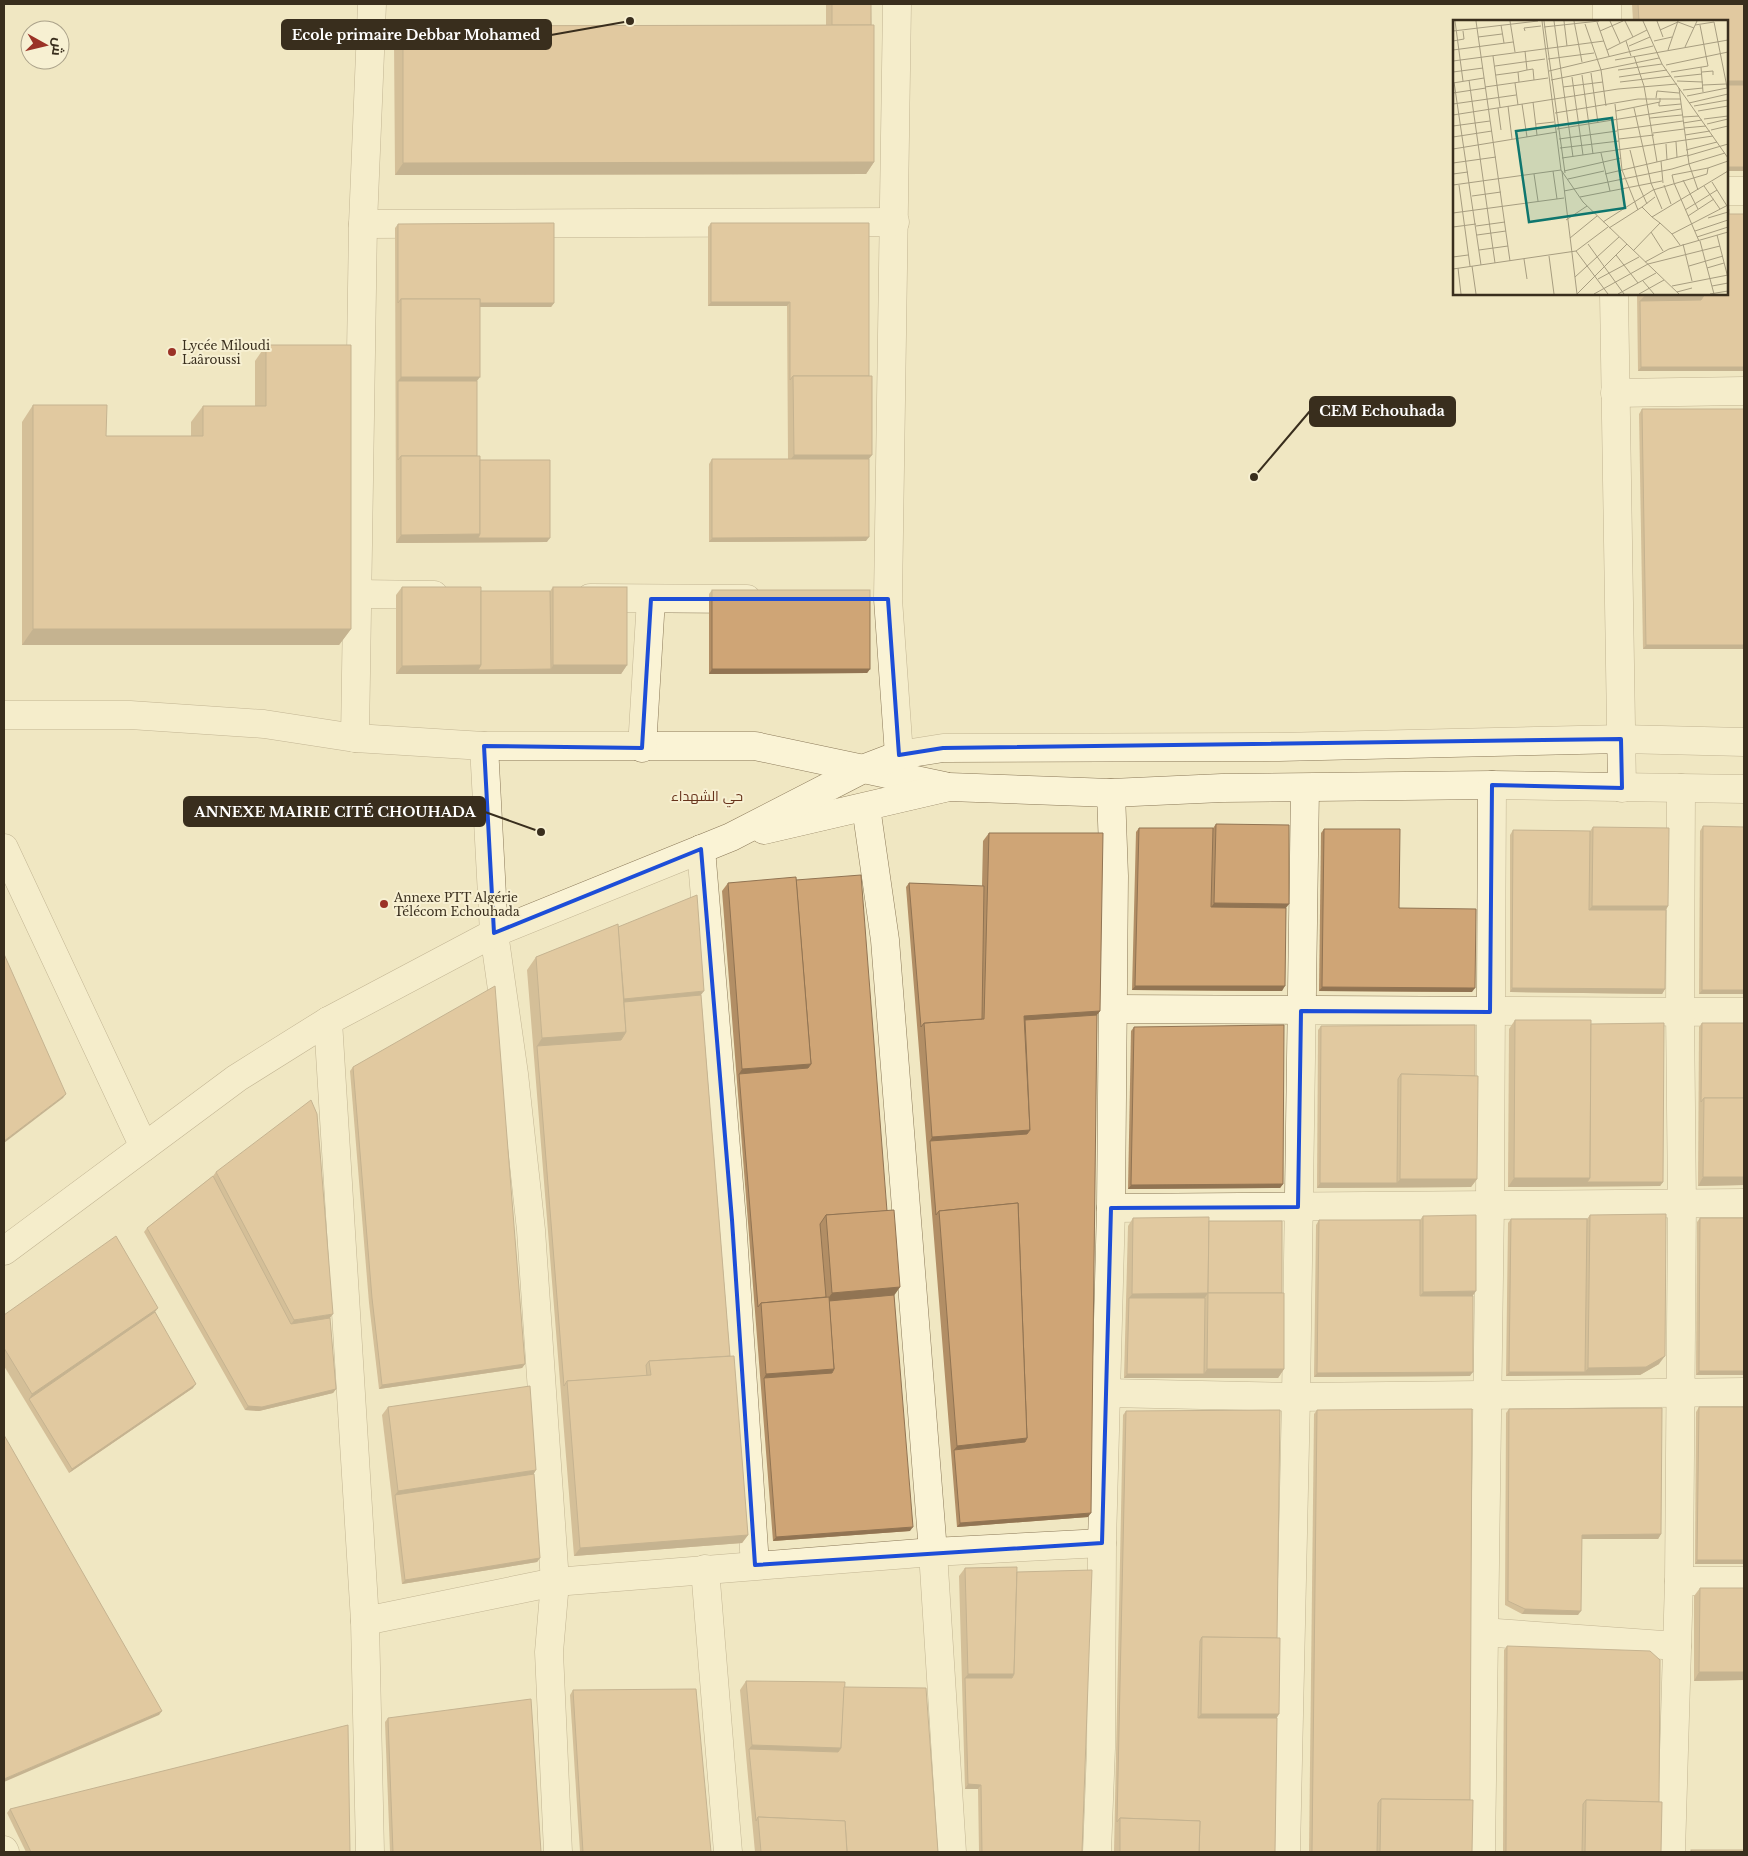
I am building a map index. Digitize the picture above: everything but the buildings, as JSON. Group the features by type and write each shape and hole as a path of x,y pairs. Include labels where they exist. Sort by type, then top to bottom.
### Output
{"street":[{"path":"355,738 363,224 372,4"},
{"path":"897,4 888,599 899,755"},
{"path":"1607,4 1607,20"},
{"path":"1728,191 1744,191"},
{"path":"363,224 895,222"},
{"path":"1614,295 1622,788"},
{"path":"1615,393 1744,391"},
{"path":"358,594 456,596"},
{"path":"564,597 770,599"},
{"path":"642,748 651,599"},
{"path":"859,599 888,599"},
{"path":"4,715 130,715 264,724 355,738 484,746 642,748 755,746 865,768 949,788 1111,793 1222,788 1492,785 1744,789"},
{"path":"4,1251 237,1078 328,1022 494,933 730,837 865,768 899,755 943,748 1288,746 1621,739 1744,742"},
{"path":"484,746 494,933 514,1074 531,1230 555,1582 550,1670 558,1852"},
{"path":"1481,1852 1482,1632 1490,1204 1492,785"},
{"path":"730,837 949,788"},
{"path":"1286,1852 1296,1397 1300,1011 1305,788"},
{"path":"1671,1852 1679,1581 1682,1204 1680,1011 1682,788"},
{"path":"1097,1852 1101,1748 1102,1543 1111,1208 1114,876 1111,793"},
{"path":"866,808 885,940 933,1552 952,1852"},
{"path":"4,848 144,1146"},
{"path":"701,849 732,1220 755,1564"},
{"path":"1113,1008 1300,1011 1744,1012"},
{"path":"328,1022 365,1621 370,1852"},
{"path":"1111,1208 1490,1204 1744,1204"},
{"path":"1107,1393 1296,1397 1744,1392"},
{"path":"365,1621 555,1582 755,1564 1102,1543"},
{"path":"706,1569 728,1852"},
{"path":"1679,1581 1744,1581"},
{"path":"1482,1632 1677,1646"}],"highlighted area":[{"path":"651,599 888,599 899,755 943,748 1621,739 1622,788 1492,785 1490,1012 1301,1011 1298,1207 1111,1208 1102,1543 755,1565 732,1220 701,849 494,933 484,746 642,748"}],"place":[{"name":"Ecole primaire Debbar Mohamed","path":"630,21"},
{"name":"Lycée Miloudi Laâroussi","path":"172,352"},
{"name":"CEM Echouhada","path":"1254,477"},
{"name":"ANNEXE MAIRIE CITÉ CHOUHADA","path":"541,832"},
{"name":"Annexe PTT Algérie Télécom Echouhada","path":"384,904"}],"district":[{"name":"حي الشهداء","path":"707,796"}]}
